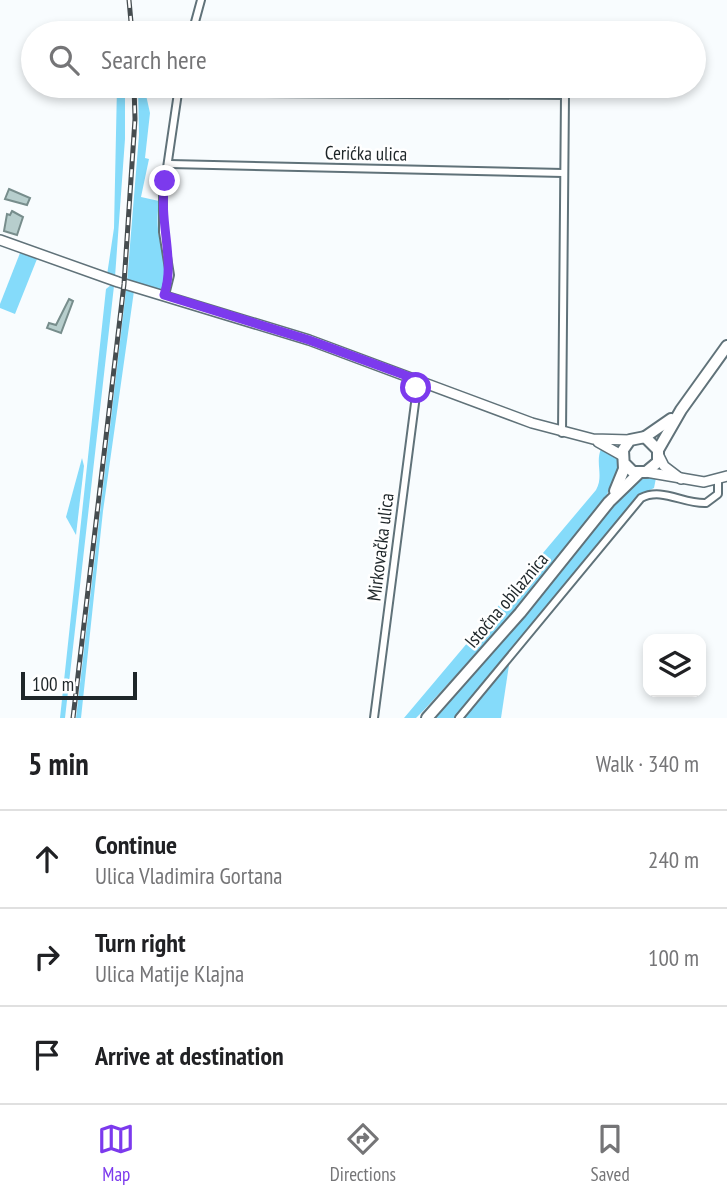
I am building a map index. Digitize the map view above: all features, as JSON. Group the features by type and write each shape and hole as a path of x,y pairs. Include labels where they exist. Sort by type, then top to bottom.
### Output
{"main road":[{"path":"0,240 118,282 309,340 562,433 593,439 645,438 681,410"},
{"path":"643,473 655,466 681,410 727,346"},
{"path":"645,438 659,453 664,466 682,480"},
{"path":"593,439 643,473 682,480 723,478"},
{"path":"623,459 630,440"},
{"name":"Istočna obilaznica","path":"609,502 623,459"},
{"name":"Istočna obilaznica","path":"427,718 520,613 609,502 643,473"}],"street":[{"path":"195,21 201,0"},
{"path":"164,295 170,275 162,212 178,98"},
{"path":"562,433 565,98"},
{"name":"Cerićka ulica","path":"170,164 563,173"},
{"name":"Mirkovačka ulica","path":"374,718 418,380"},
{"path":"459,718 641,498 650,493 662,493 696,504 706,503 718,494 723,478"}],"shaded area":[{"path":"117,98 125,98 125,139 115,277 107,275 114,228"},
{"path":"138,98 147,98 150,113 145,158 149,159 141,197 159,201 158,229 165,267 161,290 127,282 139,135"},
{"path":"20,253 37,259 15,314 0,308 0,304"},
{"path":"114,286 65,718 60,718 106,289"},
{"path":"126,290 134,291 103,511 81,718 76,718"},
{"path":"601,449 615,453 620,469 602,504 514,612 424,710 416,718 404,718 596,490"},
{"path":"82,458 84,466 76,535 66,517"},
{"path":"643,476 656,478 654,488 638,496 456,718 433,718 543,594 622,494"},
{"path":"509,665 501,718 464,718"}],"building":[{"path":"9,189 30,198 27,205 5,199"},
{"path":"12,211 23,217 17,235 4,231 7,214 10,215"},
{"path":"69,299 73,301 61,333 47,328 49,323 56,325"}],"railway":[{"path":"129,0 131,21"},
{"path":"73,718 124,284 134,98"}],"route":[{"path":"165,181 163,232 170,275 164,295 309,340 418,380 416,388"}]}
